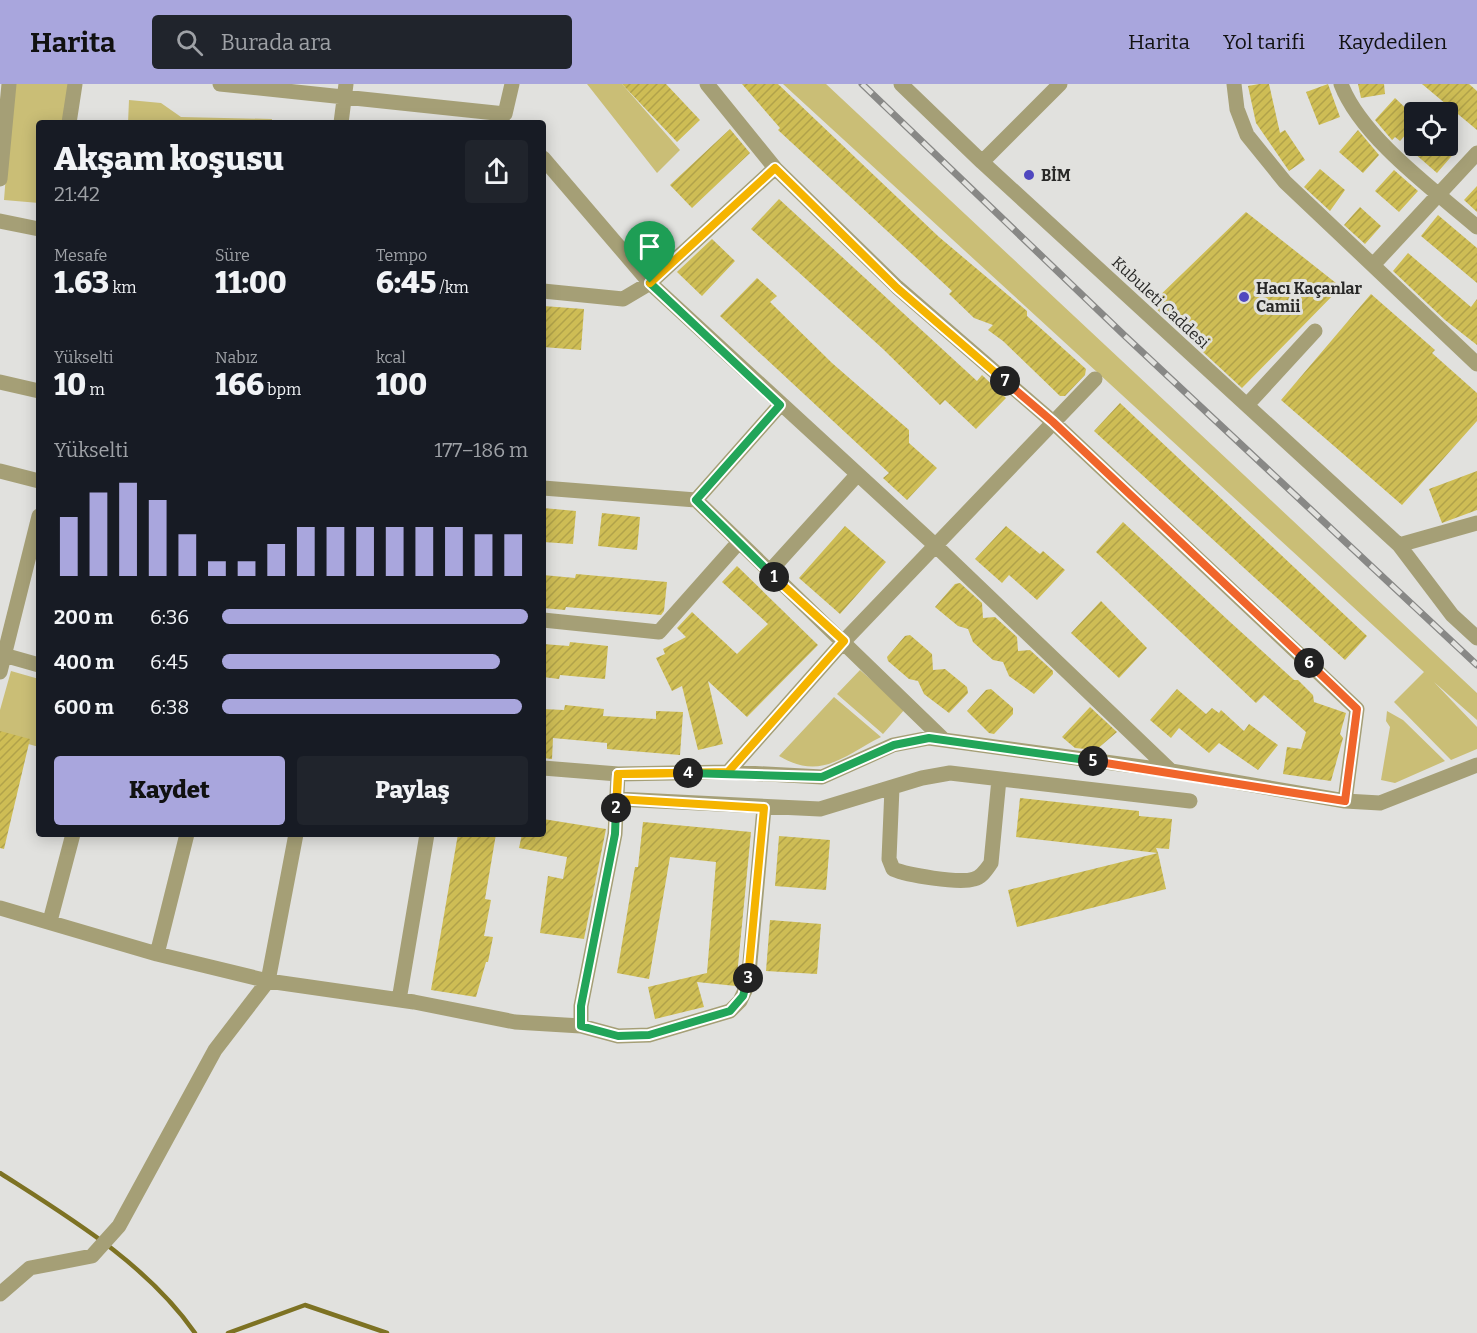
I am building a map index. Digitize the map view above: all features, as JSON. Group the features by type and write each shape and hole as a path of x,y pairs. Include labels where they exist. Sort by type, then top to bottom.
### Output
{"street":[{"path":"0,179 9,84"},
{"path":"69,120 75,84"},
{"path":"220,84 346,90 509,118 512,84"},
{"path":"707,84 775,168 897,288 1053,422 1357,709 1345,801"},
{"name":"Kubuleti Caddesi","path":"901,84 982,162 1399,545 1452,615 1477,638"},
{"path":"982,162 1060,84"},
{"path":"1233,84 1237,110 1247,135 1285,182 1477,364"},
{"path":"1341,84 1346,96 1373,134 1477,227"},
{"path":"341,120 346,90"},
{"path":"1374,264 1477,153"},
{"path":"546,162 650,283 937,547 1171,771"},
{"path":"546,291 623,299 650,283 775,168"},
{"path":"0,221 36,228"},
{"path":"1247,405 1316,331"},
{"path":"728,772 844,641 937,547 1095,380"},
{"path":"0,382 36,390"},
{"path":"696,500 780,405"},
{"path":"0,471 36,480"},
{"path":"769,572 857,475"},
{"path":"546,488 696,500 944,740"},
{"path":"1399,545 1477,523"},
{"path":"0,672 2,655 36,527"},
{"path":"546,620 658,632 738,543"},
{"path":"2,655 36,664"},
{"path":"546,768 618,774 728,772 822,777 894,745 929,738 1171,771 1345,801 1380,803 1392,801 1477,765"},
{"path":"617,799 820,810 922,777 950,773 1190,801"},
{"path":"581,1026 581,1006 615,834 618,774"},
{"path":"892,788 890,859 893,869 908,875 972,880 983,874 991,863 999,779"},
{"path":"0,908 157,954 268,981 399,1000 514,1022 581,1026 618,1036 649,1035 730,1011 740,1002 748,984 764,808"},
{"path":"50,921 72,837"},
{"path":"157,954 186,837"},
{"path":"0,1294 30,1268 92,1256 119,1226 215,1050 268,981 295,837"},
{"path":"399,1000 426,837"}],"shaded area":[{"path":"13,84 70,84 64,120 36,120 36,203 4,200"},
{"path":"587,84 622,84 680,150 657,173"},
{"path":"783,84 826,84 1477,693 1477,720 1434,682 1477,727 1477,749 1451,760 1394,702 1424,672"},
{"path":"129,100 161,103 181,117 272,119 272,120 128,120"},
{"path":"860,670 905,709 883,734 837,694"},
{"path":"11,671 36,678 36,746 0,736 0,710"},
{"path":"834,697 881,737 843,758 820,766 794,763 779,756"},
{"path":"1387,711 1403,720 1445,761 1395,783 1381,780 1390,727 1386,721"}],"building":[{"path":"622,84 666,84 700,120 677,142"},
{"path":"742,84 778,84 939,237 1027,311 1027,316 1086,369 1085,375 1065,396 1060,396 1003,341 988,330 993,325 974,318 949,294 952,291 778,130 780,128"},
{"path":"1269,84 1280,133 1285,130 1305,160 1289,171 1256,123 1248,86"},
{"path":"1328,84 1340,117 1319,125 1306,92"},
{"path":"1358,84 1384,84 1385,94 1361,98"},
{"path":"1422,84 1469,84 1477,91 1477,130 1458,114 1458,102 1444,102"},
{"path":"1395,98 1404,107 1404,136 1400,141 1395,137 1392,140 1375,120"},
{"path":"730,129 750,153 692,208 670,185"},
{"path":"1358,130 1379,155 1363,173 1339,152"},
{"path":"1417,156 1452,156 1437,173"},
{"path":"1320,169 1345,190 1330,211 1304,187"},
{"path":"1394,170 1418,191 1399,212 1375,191"},
{"path":"1477,186 1477,212 1464,200"},
{"path":"779,199 977,381 982,375 1006,398 976,429 945,400 940,405 883,349 751,229"},
{"path":"1360,207 1381,226 1365,244 1344,225"},
{"name":"Hacı Kaçanlar Camii","path":"1246,212 1341,287 1242,388 1151,304"},
{"path":"1438,215 1477,248 1477,283 1421,236"},
{"path":"712,239 735,261 702,296 677,272"},
{"path":"1408,253 1471,307 1477,299 1477,345 1445,320 1393,271"},
{"path":"757,278 777,296 770,302 832,363 909,430 909,443 937,468 907,500 883,478 889,473 720,316"},
{"path":"1371,294 1435,350 1432,353 1477,393 1477,421 1402,505 1281,400"},
{"path":"546,306 584,309 581,350 546,347"},
{"path":"1120,403 1367,636 1345,660 1094,431"},
{"path":"1477,471 1477,510 1442,523 1429,489"},
{"path":"546,508 576,511 573,544 546,542"},
{"path":"602,513 640,517 637,550 598,546"},
{"path":"1123,522 1294,680 1298,680 1313,695 1314,702 1346,713 1340,734 1343,738 1331,781 1283,774 1287,747 1301,749 1306,732 1264,695 1256,703 1096,552"},
{"path":"845,526 886,562 840,614 799,578"},
{"path":"1006,526 1040,554 1043,551 1065,570 1037,600 1009,575 1002,583 975,559"},
{"path":"737,566 818,645 747,717 708,681 723,744 698,750 682,686 672,691 656,658 665,654 663,649 686,637 677,628 692,612 737,654 768,624 722,582"},
{"path":"576,574 667,582 664,611 661,615 566,607 565,610 546,608 546,575 575,578"},
{"path":"960,583 982,603 983,618 995,617 1017,637 1018,651 1030,650 1053,671 1053,674 1034,694 1009,676 1003,662 993,660 973,642 968,629 958,626 935,607 955,584"},
{"path":"1101,601 1147,648 1119,678 1071,633"},
{"path":"910,635 932,654 933,670 945,669 967,687 968,693 949,713 924,694 918,681 909,679 888,661 887,657 905,636"},
{"path":"570,642 608,646 605,679 560,675 559,679 546,677 546,644 569,646"},
{"path":"991,689 1013,708 1013,714 994,734 989,733 967,711 986,690"},
{"path":"1177,689 1206,714 1212,708 1219,713 1221,710 1244,731 1249,724 1278,745 1258,770 1219,743 1209,753 1179,728 1171,738 1150,720"},
{"path":"565,705 604,709 603,716 656,719 656,711 683,712 680,755 607,749 607,743 553,738 552,759 546,758 546,709 564,710"},
{"path":"1090,707 1117,732 1096,750 1075,748 1062,737"},
{"path":"0,731 30,739 4,849 0,848"},
{"path":"1020,798 1139,811 1139,816 1172,819 1169,849 1156,848 1158,853 1016,837"},
{"path":"546,819 606,829 584,939 540,933 548,876 563,879 567,857 519,848 521,837 546,837"},
{"path":"643,822 751,832 736,986 697,982 704,1007 655,1019 648,987 707,973 716,862 670,857 649,979 617,973 635,867 638,867"},
{"path":"779,836 830,840 826,890 775,886"},
{"path":"457,837 495,837 485,899 491,900 484,936 493,937 488,962 486,962 476,997 431,990"},
{"path":"1158,853 1166,889 1017,927 1008,890"},
{"path":"770,920 821,924 817,974 766,971"}],"waterway":[{"path":"0,1173 80,1225 131,1264 176,1308 195,1333"},
{"path":"228,1333 305,1305 387,1333"}],"railway":[{"path":"862,84 1124,335 1477,665"}],"place":[{"name":"BİM","path":"1029,175"},
{"name":"Hacı Kaçanlar Camii","path":"1244,297"}],"route":[{"path":"650,283 775,168 897,288 1053,422 1357,709 1345,801 1171,771 929,738 894,745 822,777 728,772 673,773 618,774 617,799 764,808 748,984 740,1002 730,1011 649,1035 618,1036 581,1026 581,1006 615,834 618,774 728,772 844,641 738,543 696,500 780,405 650,283"}]}
